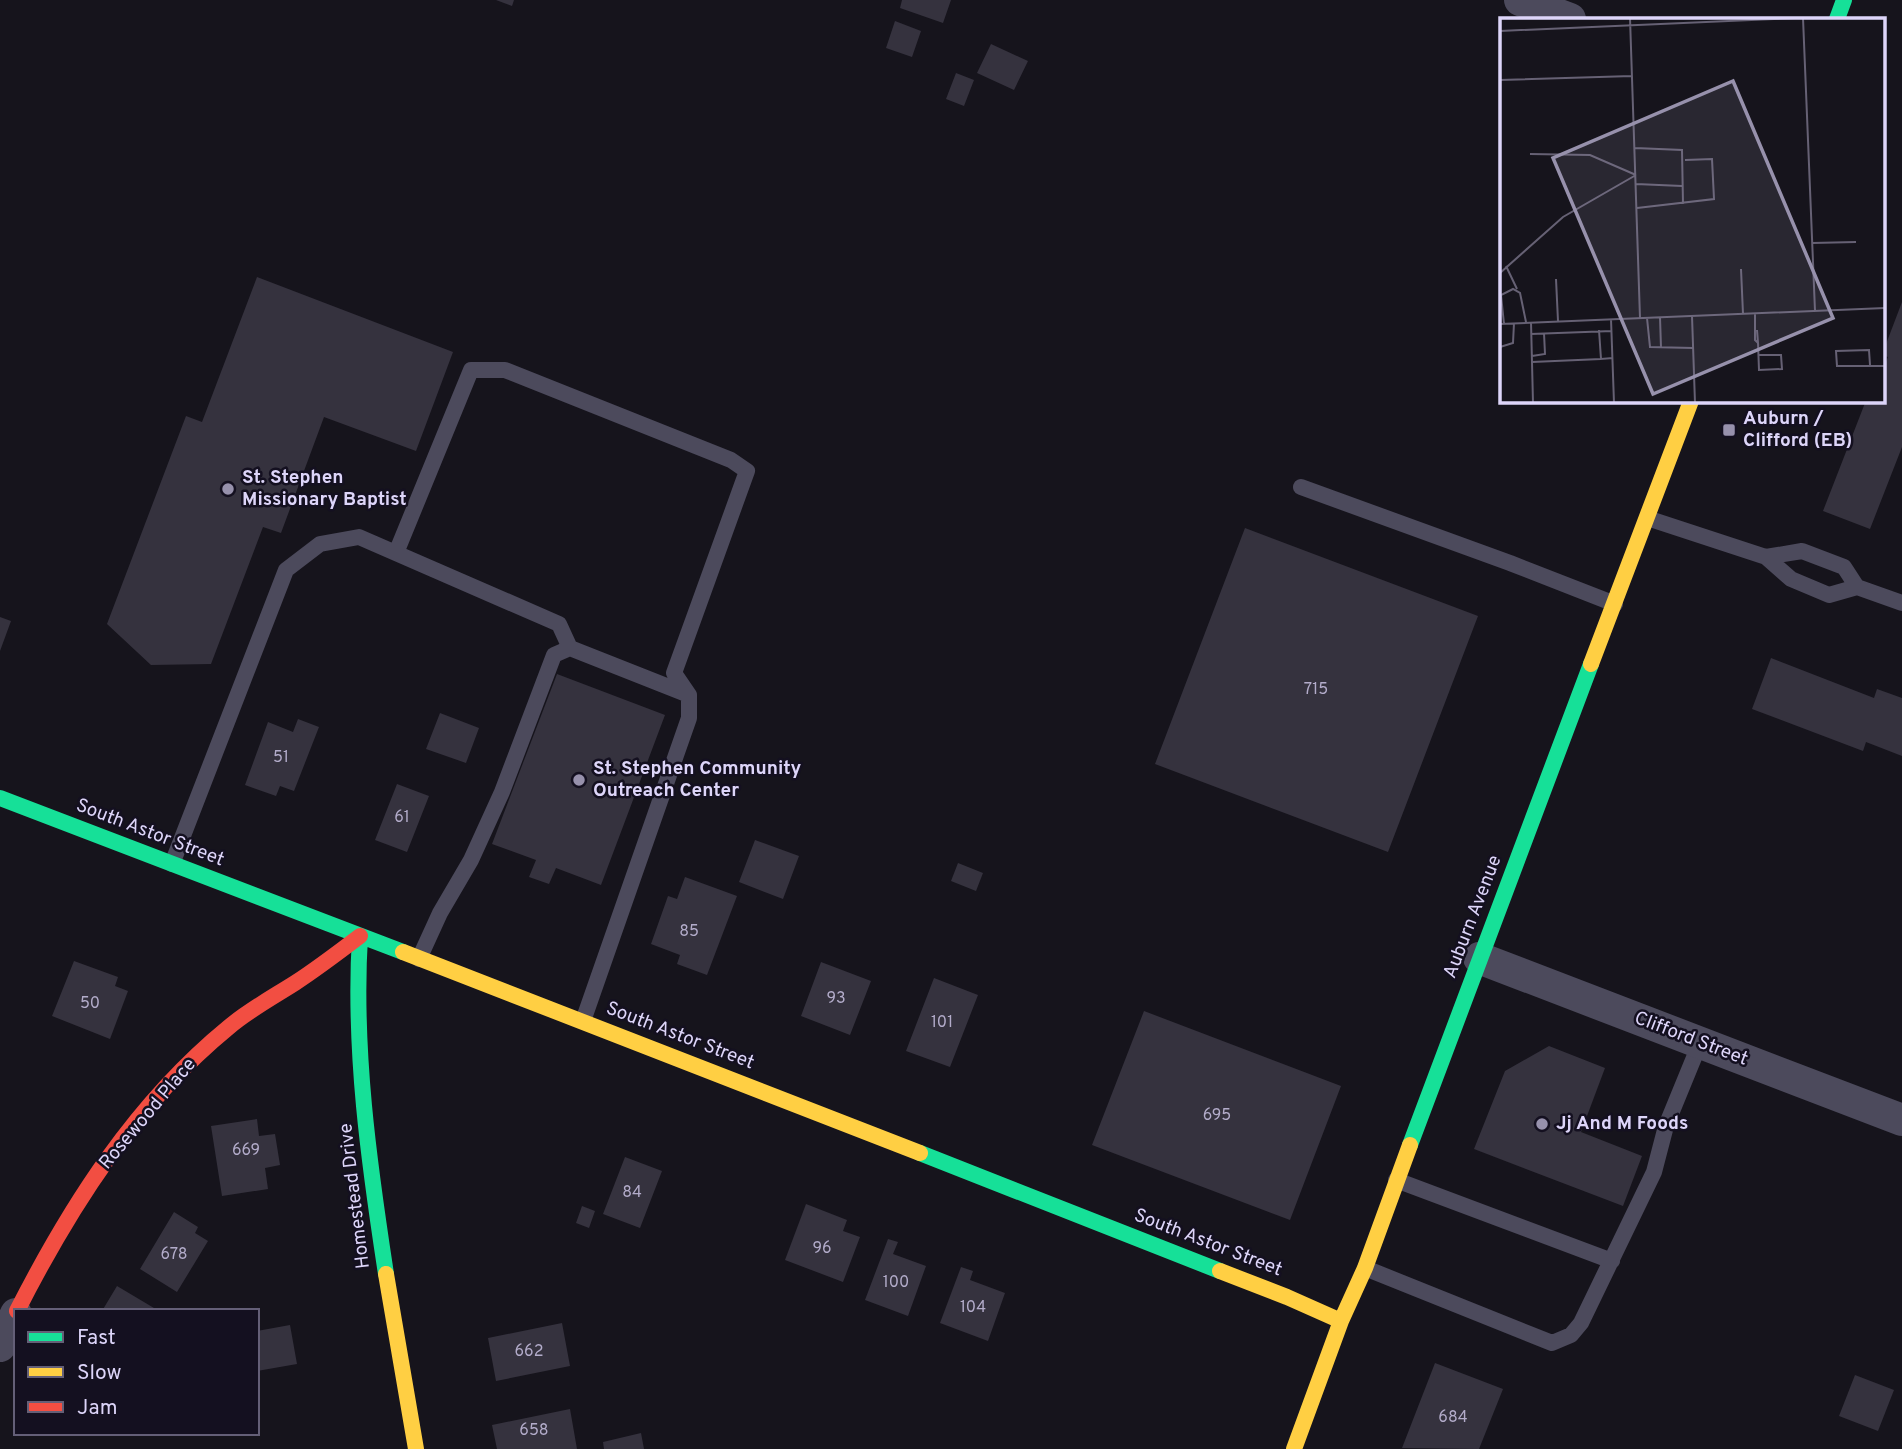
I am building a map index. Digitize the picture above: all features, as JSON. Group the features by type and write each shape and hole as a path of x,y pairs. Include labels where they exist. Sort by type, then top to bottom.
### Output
{"street":[{"path":"1520,0 1567,18"},
{"path":"1837,18 1844,0"},
{"name":"Auburn Avenue","path":"1294,1449 1341,1321 1365,1268 1479,958 1691,402"},
{"name":"South Astor Street","path":"0,798 583,1021 1287,1297 1341,1321"},
{"name":"Rosewood Place","path":"19,1309 54,1240 86,1190 144,1112 171,1082 199,1052 232,1025 359,936"},
{"name":"Homestead Drive","path":"359,936 357,984 368,1131 389,1299 415,1449"},
{"name":"Clifford Street","path":"1479,958 1902,1120"},
{"name":"Rosewood Place","path":"0,1346 14,1318"}],"lane":[{"path":"396,553 471,370 505,370 732,460 747,471 674,673 689,695 689,718 583,1021"},
{"path":"1301,487 1615,604"},
{"path":"1647,517 1766,557 1791,579 1829,595 1857,587 1902,603"},
{"path":"172,864 286,570 320,544 359,537 559,624 570,648 689,695"},
{"path":"1766,557 1802,551 1844,566 1857,587"},
{"path":"419,959 440,913 482,838 554,655 570,648"},
{"path":"1365,1268 1552,1343 1571,1335 1581,1323 1654,1172 1666,1126 1700,1043"},
{"path":"1396,1180 1612,1261"}],"building":[{"path":"496,0 514,0 512,6"},
{"path":"902,0 951,0 943,23 900,8"},
{"path":"895,21 921,31 912,57 886,48"},
{"path":"991,44 1028,61 1014,90 977,73"},
{"path":"956,73 974,80 964,106 946,99"},
{"name":"St. Stephen Missionary Baptist","path":"257,277 453,352 416,451 324,417 281,533 263,527 211,664 151,665 107,624 186,416 202,422"},
{"path":"1902,302 1902,447 1870,529 1823,511 1865,403 1884,402 1884,367 1888,357 1884,355"},
{"path":"1245,528 1478,616 1388,852 1155,764"},
{"path":"0,617 11,621 0,651"},
{"path":"1771,658 1874,698 1877,689 1902,698 1902,756 1866,742 1863,751 1752,709"},
{"name":"St. Stephen Community Outreach Center","path":"557,674 665,715 601,885 556,868 549,884 529,877 536,860 492,844"},
{"path":"440,713 479,728 466,763 426,749"},
{"path":"298,719 319,727 294,791 280,786 276,796 245,785 268,722 293,732"},
{"path":"397,784 429,796 407,852 375,840"},
{"path":"755,840 799,856 783,899 739,882"},
{"path":"958,863 983,873 976,891 951,881"},
{"path":"685,877 737,896 707,975 677,964 680,955 651,944 668,896 677,899"},
{"path":"74,961 118,977 115,986 128,991 110,1039 52,1016"},
{"path":"821,962 871,981 850,1035 801,1016"},
{"path":"934,978 978,995 950,1067 906,1051"},
{"path":"1144,1011 1341,1086 1290,1220 1092,1145"},
{"path":"1549,1046 1605,1068 1581,1132 1642,1156 1623,1206 1474,1149 1505,1071"},
{"path":"257,1119 259,1136 275,1134 280,1165 265,1168 268,1189 222,1196 211,1126"},
{"path":"625,1157 662,1171 640,1228 603,1214"},
{"path":"806,1204 847,1220 843,1231 860,1237 843,1282 785,1260"},
{"path":"582,1206 595,1211 589,1228 576,1223"},
{"path":"174,1212 198,1227 195,1233 208,1241 177,1292 140,1269"},
{"path":"888,1239 898,1242 893,1254 926,1266 908,1316 865,1300"},
{"path":"961,1267 973,1271 970,1280 1005,1293 988,1341 940,1323"},
{"path":"117,1286 156,1309 103,1309"},
{"path":"562,1323 570,1366 496,1381 488,1338"},
{"path":"290,1325 297,1364 259,1371 259,1331"},
{"path":"1435,1363 1503,1389 1479,1449 1402,1448"},
{"path":"1855,1375 1894,1390 1878,1431 1839,1416"},
{"path":"570,1409 577,1449 497,1449 492,1425"},
{"path":"641,1433 644,1449 604,1449 603,1442"}],"traffic: fast":[{"path":"1837,18 1844,0"},
{"path":"1410,1145 1591,664"},
{"path":"0,798 403,952"},
{"path":"360,936 359,1021 364,1106 386,1274"},
{"path":"920,1153 1220,1271"}],"traffic: slow":[{"path":"1591,664 1691,402"},
{"path":"403,952 920,1153"},
{"path":"1294,1449 1410,1145"},
{"path":"1220,1271 1341,1321"},
{"path":"386,1274 416,1449"}],"traffic: jam":[{"path":"18,1309 83,1195 135,1122 164,1089 195,1057 237,1021 312,972 360,936"}],"place":[{"name":"Auburn / Clifford (EB)","path":"1729,430"},
{"name":"St. Stephen Missionary Baptist","path":"228,489"},
{"name":"St. Stephen Community Outreach Center","path":"579,780"},
{"name":"Jj And M Foods","path":"1542,1124"}]}
